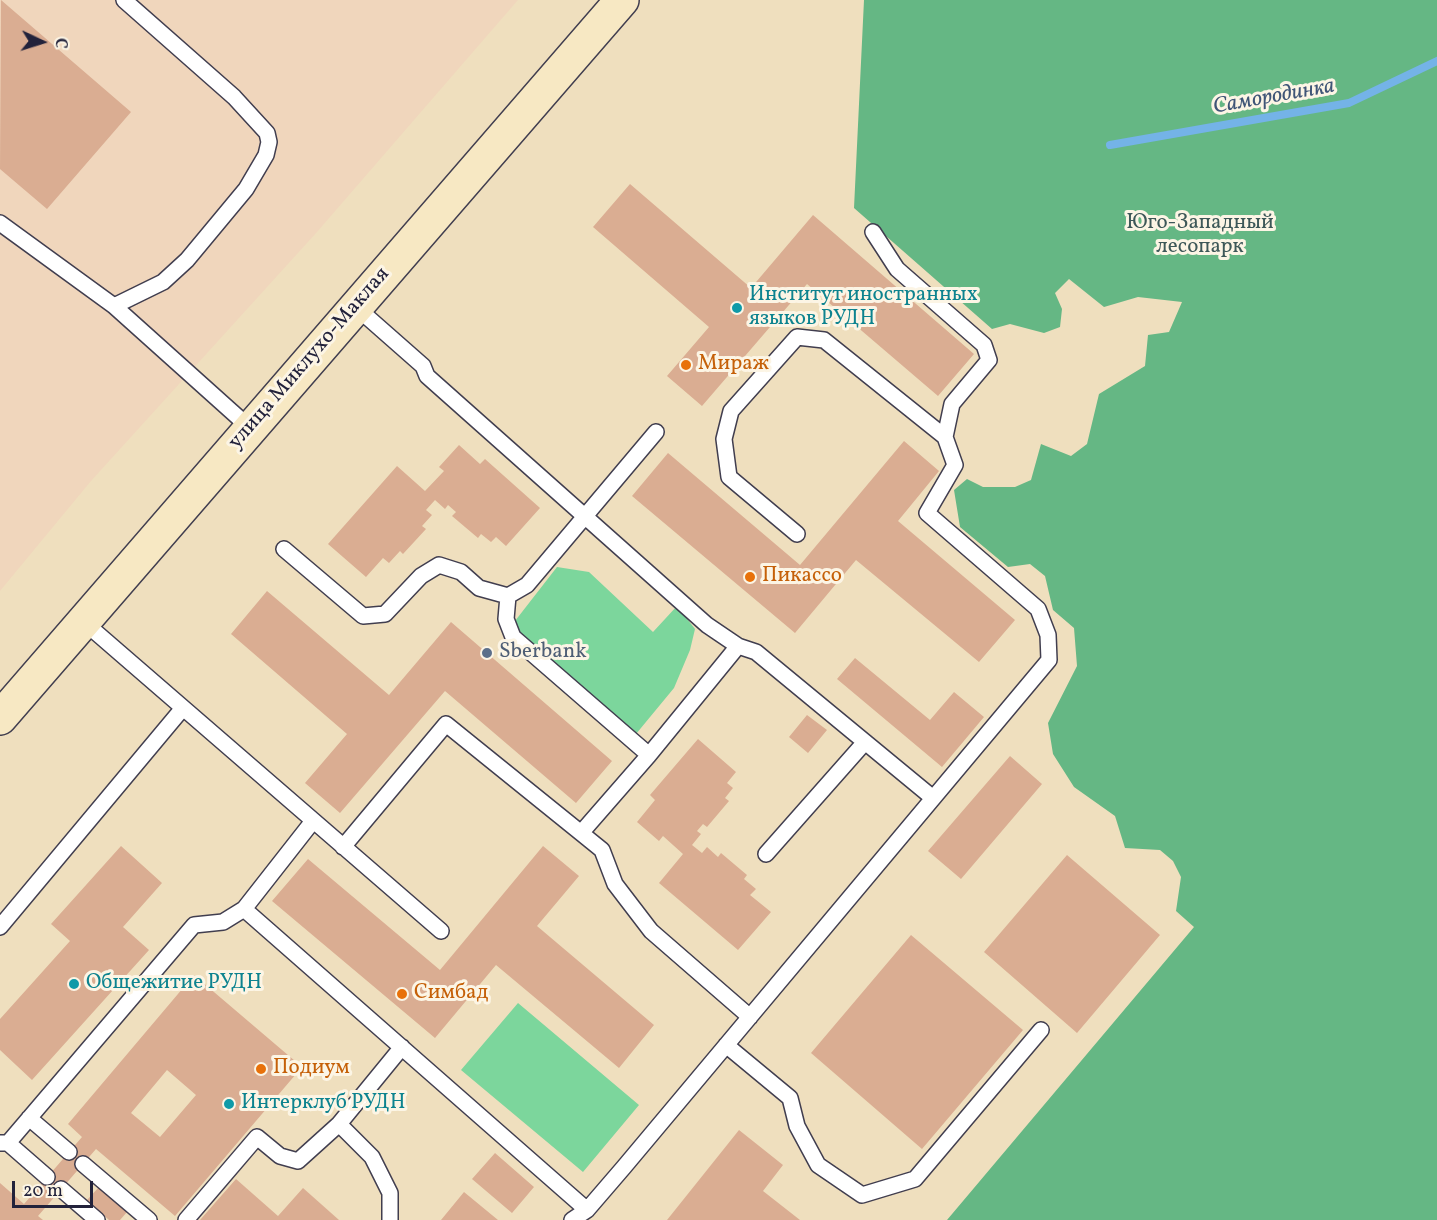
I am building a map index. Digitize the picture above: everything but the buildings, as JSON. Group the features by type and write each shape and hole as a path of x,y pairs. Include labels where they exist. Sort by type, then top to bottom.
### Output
{"main road":[{"name":"улица Миклухо-Маклая","path":"0,718 622,0"}],"lane":[{"path":"114,306 163,282 188,260 246,189 266,155 269,142 267,133 241,104 124,0"},
{"path":"0,223 114,306 250,428"},
{"path":"873,232 897,269 984,345 989,360 952,404 945,437"},
{"path":"356,307 423,366 427,376 706,625 738,646 756,652 933,798"},
{"path":"572,1220 587,1210 1049,660 1048,635 1038,609 927,513 955,465 945,437 824,340 797,337 731,411 724,439 729,477 797,534"},
{"path":"284,549 363,616 385,614 421,576 439,565 461,572 479,588 508,596 527,585 587,517 656,432"},
{"path":"508,596 506,619 513,637 649,754"},
{"path":"84,622 441,932"},
{"path":"581,833 738,646"},
{"path":"0,927 183,708"},
{"path":"343,847 446,724 602,850 615,884 651,931 750,1017"},
{"path":"766,854 865,742"},
{"path":"47,1177 4,1143 29,1118 194,925 223,922 244,909 313,821"},
{"path":"244,909 587,1210"},
{"path":"726,1045 790,1098 797,1126 818,1165 862,1195 915,1179 1041,1030"},
{"path":"186,1220 257,1137 280,1156 298,1161 339,1124 402,1047"},
{"path":"29,1118 69,1152"},
{"path":"339,1124 372,1157 390,1193 390,1220"},
{"path":"83,1164 149,1220"},
{"path":"62,1189 97,1220"}],"shaded area":[{"path":"0,0 518,0 317,232 91,481 0,591"}],"green space":[{"name":"Юго-Западный лесопарк","path":"864,0 1437,0 1437,1220 947,1220 1194,927 1176,911 1181,877 1173,861 1160,850 1125,848 1115,816 1074,787 1053,754 1048,723 1077,666 1074,628 1053,610 1045,576 1030,564 1008,567 960,527 954,490 967,479 983,487 1015,487 1031,480 1041,444 1071,456 1087,444 1099,394 1145,366 1148,335 1169,332 1182,302 1138,297 1104,307 1069,279 1055,293 1062,309 1060,327 1044,333 1010,324 992,329 854,208"},
{"path":"557,567 589,572 653,632 677,606 695,629 690,650 674,688 636,734 518,634 515,621"},
{"path":"518,1003 639,1105 583,1172 461,1070"}],"waterway":[{"name":"Самородинка","path":"1110,145 1349,103 1437,61"}],"place":[{"name":"Институт иностранных языков РУДН","path":"737,308"},
{"name":"Мираж","path":"686,365"},
{"name":"Пикассо","path":"750,577"},
{"name":"Sberbank","path":"487,653"},
{"name":"Общежитие РУДН","path":"74,984"},
{"name":"Симбад","path":"402,994"},
{"name":"Подиум","path":"261,1069"},
{"name":"Интерклуб РУДН","path":"229,1104"}]}
